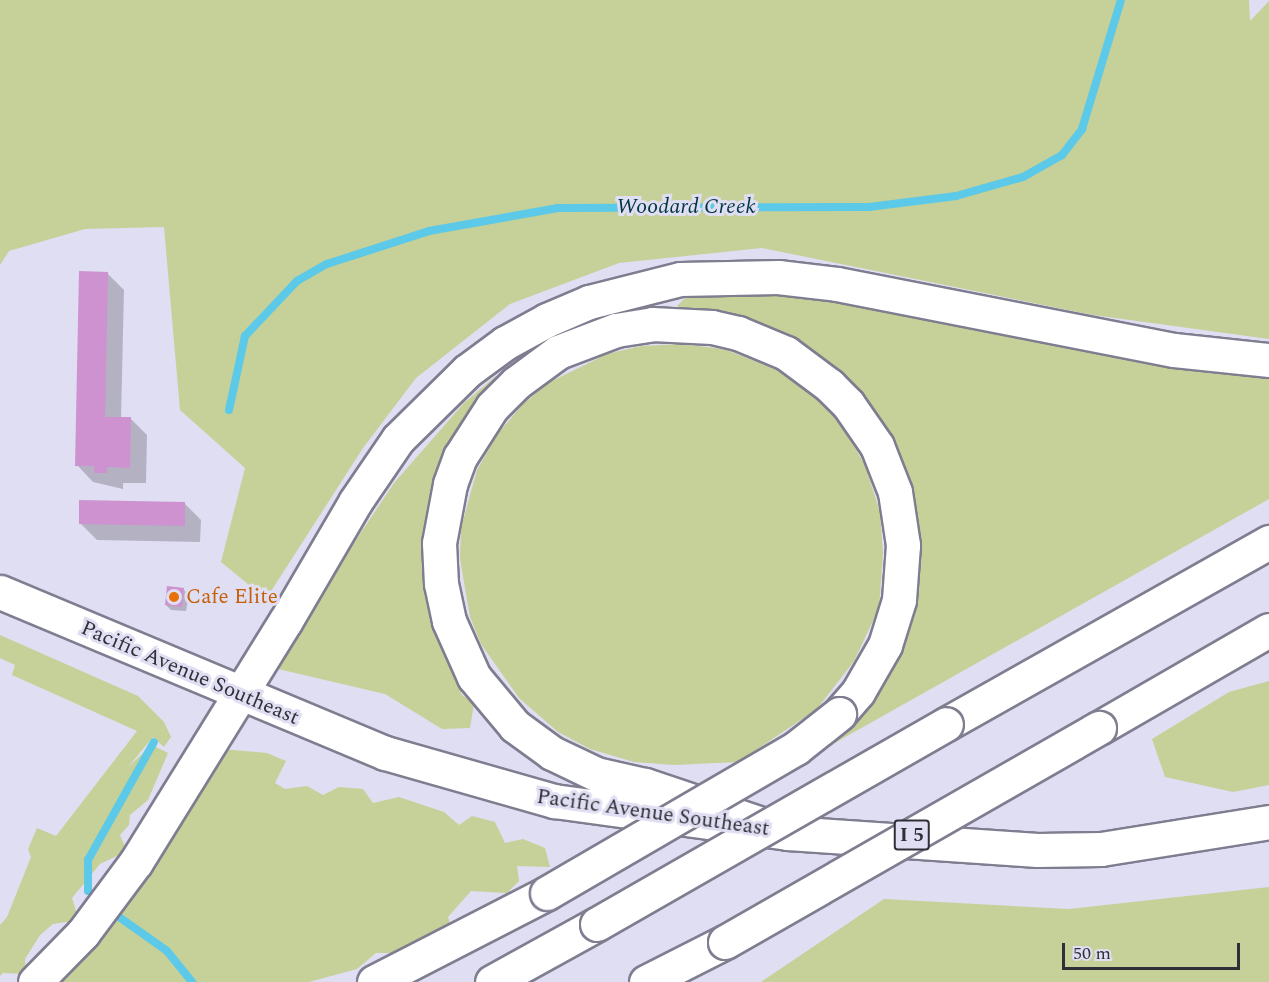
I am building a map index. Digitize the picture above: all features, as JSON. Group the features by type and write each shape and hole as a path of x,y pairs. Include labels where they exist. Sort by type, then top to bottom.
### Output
{"main road":[{"path":"35,982 83,933 110,899 241,694 355,502 398,439 432,402 505,343 589,302 680,279 778,277 837,284 1174,350 1269,360"},
{"path":"374,982 547,893 796,748 839,714 858,692 885,645 899,600 903,545 895,492 877,446 855,413 829,385 786,353 738,333 712,327 652,324 616,330 558,352 516,383 492,407 460,457 448,494 439,543 441,584 449,621 474,676 515,726 552,753 596,774 645,785 788,833"},
{"path":"492,982 1269,542"},
{"name":"Pacific Avenue Southeast","path":"0,592 385,753 499,788 600,810 788,833 1072,850 1269,822"},
{"name":"I 5","path":"646,982 725,942 1269,630"}],"green space":[{"path":"0,0 1249,0 1250,21 1269,1 1269,339 1093,315 762,248 619,263 510,304 416,378 363,448 266,599 221,562 245,468 180,410 164,227 85,229 9,251 0,265"},
{"path":"785,291 1269,373 1269,499 792,767 902,640 876,419 677,306 688,295"},
{"path":"681,344 724,349 780,371 821,402 844,429 865,465 880,512 883,553 879,608 854,661 817,709 738,762 674,765 634,762 590,749 558,732 519,698 481,644 470,617 460,559 461,528 477,470 496,436 523,404 548,383 607,354 641,346"},
{"path":"496,376 498,380 446,453 422,533 423,577 430,621 462,695 474,703 470,728 442,729 385,694 278,669 280,654 394,483 464,403"},
{"path":"0,635 138,696 164,722 171,737 164,747 153,737 128,767 152,745 168,753 148,800 130,815 129,825 120,835 127,851 100,864 72,898 79,920 53,924 40,935 25,959 26,974 3,973 0,976 0,925 7,917 31,857 28,849 37,828 56,836 137,731 12,675 15,665 0,658"},
{"path":"1269,681 1269,785 1233,792 1165,777 1152,739 1229,692"},
{"path":"222,749 267,753 286,761 275,783 285,789 307,786 323,795 339,787 363,789 373,803 399,797 444,812 459,825 472,816 495,822 505,843 523,839 545,848 550,867 517,866 519,881 507,893 471,891 448,917 451,927 402,953 376,953 357,969 309,982 58,982"},
{"path":"1269,887 1269,982 761,982 884,899 1069,909"}],"building":[{"path":"79,271 108,272 105,417 131,417 130,468 107,467 107,473 94,473 94,466 75,466"},
{"path":"79,500 185,502 185,526 79,524"},
{"name":"Cafe Elite","path":"167,586 184,588 182,607 165,605"}],"waterway":[{"name":"Woodard Creek","path":"229,410 245,336 297,281 327,264 429,231 558,208 869,207 956,196 1023,177 1062,155 1082,129 1121,0"},
{"name":"Woodard Creek","path":"88,891 88,860 154,742"},
{"name":"Woodard Creek","path":"119,917 167,951 192,982"}],"place":[{"name":"Cafe Elite","path":"174,597"}]}
